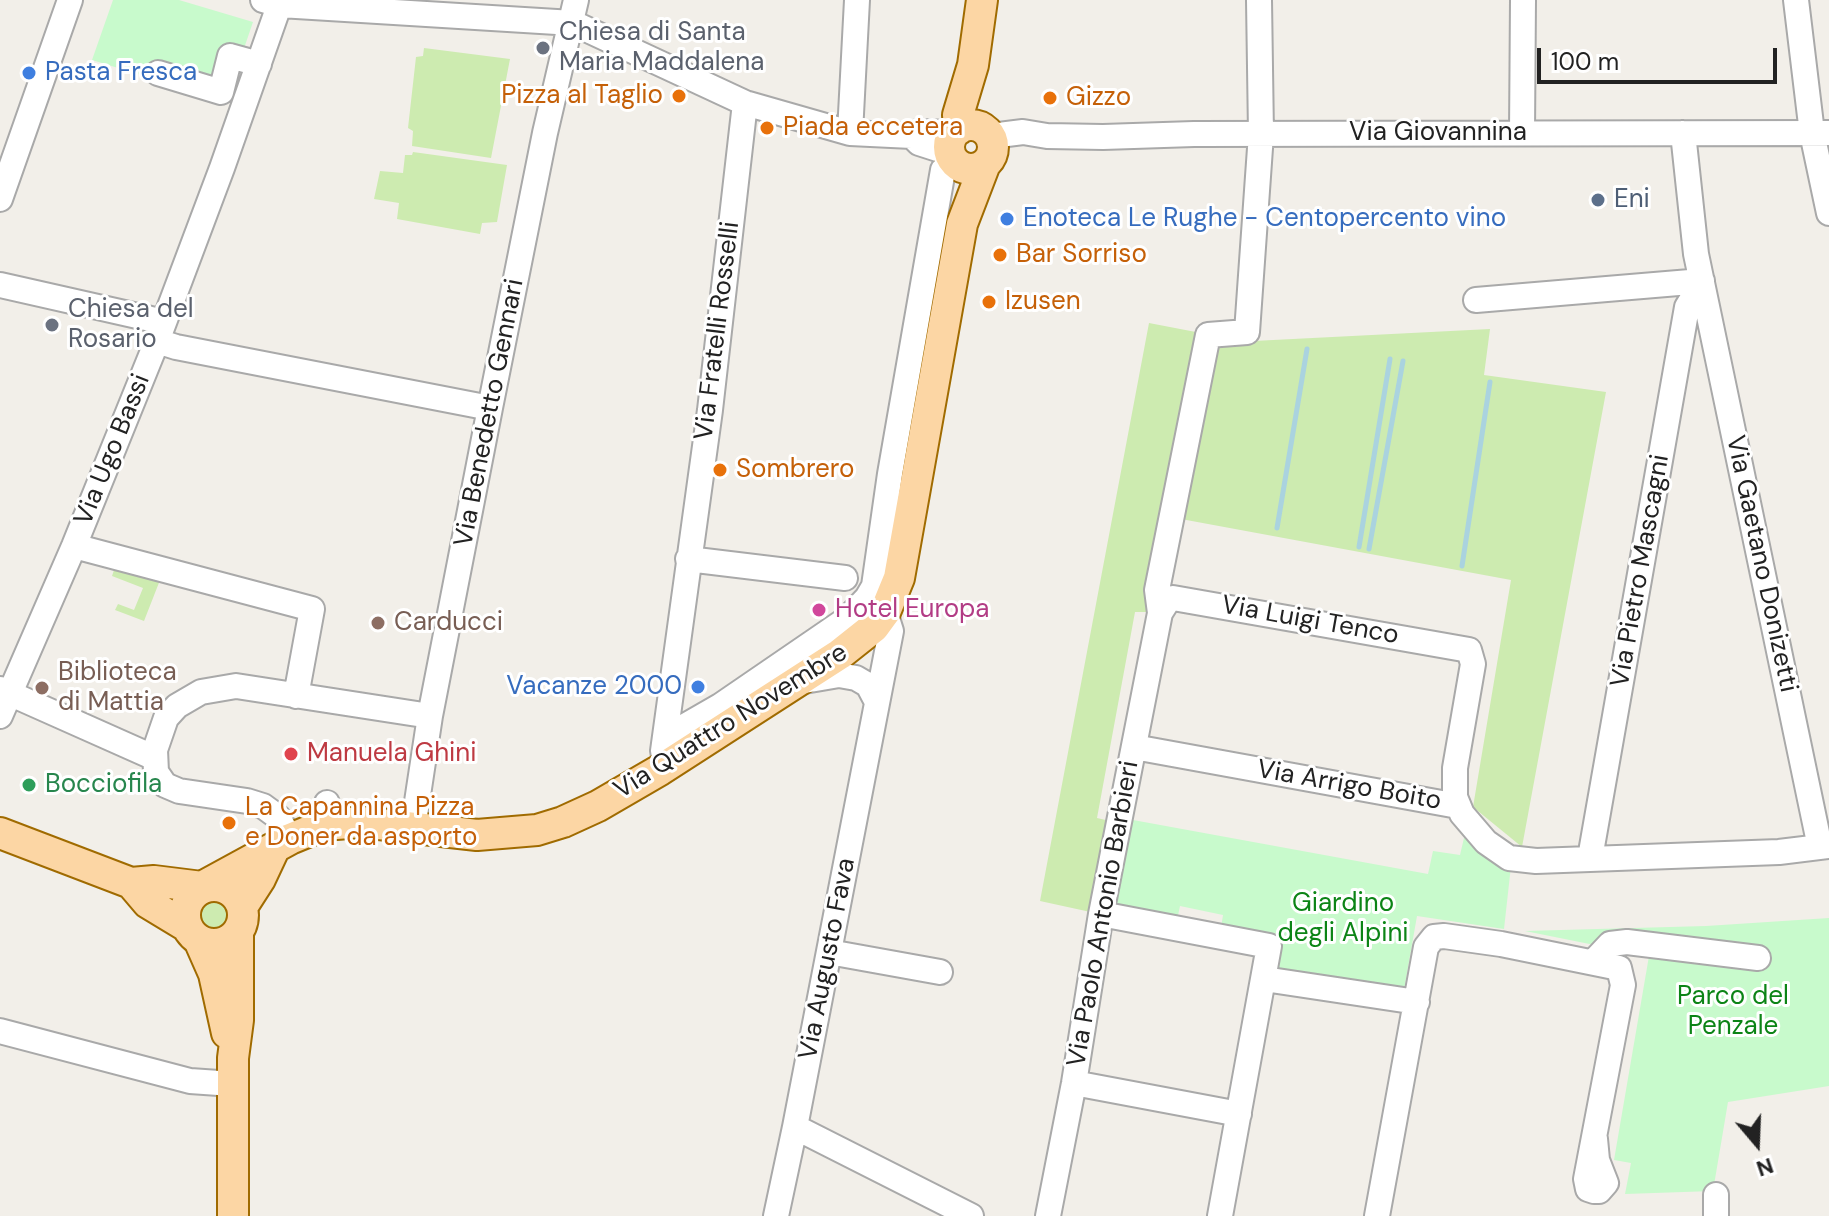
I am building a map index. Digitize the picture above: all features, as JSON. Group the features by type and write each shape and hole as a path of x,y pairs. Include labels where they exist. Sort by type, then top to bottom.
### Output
{"main road":[{"name":"Via Quattro Novembre","path":"202,887 283,843 326,814 361,822 477,835 537,830 585,813 660,770 854,644 874,627 885,612 899,578 962,224 967,147 958,115 973,65 982,0"},
{"path":"0,833 131,883 154,881 202,887 211,885 227,889 239,900 238,1020 233,1071 233,1216"},
{"path":"131,883 148,903 192,933 216,944 224,942 240,920 260,879 283,843"},
{"path":"202,887 185,907 192,933 214,974 233,1071"}],"street":[{"path":"0,199 70,0"},
{"path":"850,133 857,0"},
{"path":"1259,0 1261,134"},
{"path":"1522,133 1523,0"},
{"path":"1796,0 1820,133 1829,213"},
{"path":"275,2 574,11"},
{"name":"Via Ugo Bassi","path":"0,716 5,691 74,546 160,332 259,64 275,2"},
{"name":"Via Giovannina","path":"574,11 745,103 850,133 912,136 918,132 967,147 999,135 1023,132 1047,136 1820,133"},
{"name":"Via Benedetto Gennari","path":"413,828 430,716 490,408 545,133 574,11"},
{"path":"158,73 221,92 230,56 259,64"},
{"name":"Via Fratelli Rosselli","path":"660,770 710,410 745,103"},
{"name":"Via Gaetano Donizetti","path":"1683,133 1696,254 1825,847"},
{"name":"Via Paolo Antonio Barbieri","path":"1048,1216 1074,1083 1101,914 1160,613 1157,590 1206,343 1208,335 1247,332 1261,134"},
{"path":"660,770 680,729 720,706 847,619 874,586 890,474 967,147"},
{"path":"0,285 160,332 192,350 490,408"},
{"path":"1476,300 1703,287"},
{"name":"Via Pietro Mascagni","path":"1590,858 1687,307 1703,287"},
{"path":"74,546 312,609 296,696"},
{"path":"688,559 845,578"},
{"name":"Via Luigi Tenco","path":"1160,613 1167,602 1178,598 1471,652 1473,664 1454,779 1458,806"},
{"name":"Via Augusto Fava","path":"776,1216 891,631 885,612"},
{"path":"794,683 839,675 856,678 868,685 877,702"},
{"path":"283,843 278,817 263,806 171,789 165,785 156,772 155,758 159,734 166,718 192,696 218,687 236,686 430,716"},
{"path":"5,691 155,758"},
{"name":"Via Arrigo Boito","path":"1134,747 1458,806 1486,842 1509,858 1525,861 1779,852 1825,847"},
{"path":"1101,914 1269,946 1220,1216"},
{"path":"1377,1216 1426,947 1434,937 1501,944 1619,968 1623,979 1595,1139"},
{"path":"1593,962 1610,944 1627,942 1758,958"},
{"path":"829,952 940,972"},
{"path":"1264,979 1417,1002"},
{"path":"0,1031 190,1081 233,1071"},
{"path":"1074,1083 1239,1114"},
{"path":"795,1127 971,1216"}],"green space":[{"path":"113,0 179,0 253,22 226,101 92,60"},
{"path":"424,48 510,59 491,158 412,146 413,131 408,128 416,57 423,56"},
{"path":"413,152 507,165 497,222 482,223 480,234 397,219 399,203 374,199 380,171 403,173 405,155 412,155"},
{"path":"1149,323 1201,333 1148,612 1135,612 1097,818 1114,822 1095,913 1040,901"},
{"path":"1490,329 1484,375 1606,392 1522,847 1473,807 1511,580 1181,519 1214,343"},
{"path":"117,561 162,575 144,621 115,610 118,604 134,610 143,588 112,576"},
{"name":"Giardino degli Alpini","path":"1133,820 1428,874 1433,851 1460,855 1464,838 1473,839 1511,866 1504,929 1417,916 1404,990 1275,969 1279,940 1221,928 1223,915 1180,906 1177,920 1115,909"},
{"path":"212,898 224,903 229,915 224,927 212,932 200,927 195,915 200,903"},
{"name":"Parco del Penzale","path":"1829,918 1829,1086 1728,1102 1713,1191 1625,1194 1631,1163 1614,1160 1649,956 1525,931 1706,926"}],"waterway":[{"path":"1277,528 1307,349"},
{"path":"1359,547 1390,359"},
{"path":"1369,549 1403,361"},
{"path":"1462,566 1490,382"}],"place":[{"name":"Chiesa di Santa Maria Maddalena","path":"543,48"},
{"name":"Pasta Fresca","path":"29,73"},
{"name":"Pizza al Taglio","path":"679,96"},
{"name":"Gizzo","path":"1050,98"},
{"name":"Piada eccetera","path":"767,128"},
{"name":"Eni","path":"1598,200"},
{"name":"Enoteca Le Rughe - Centopercento vino","path":"1007,219"},
{"name":"Bar Sorriso","path":"1000,255"},
{"name":"Izusen","path":"989,302"},
{"name":"Chiesa del Rosario","path":"52,325"},
{"name":"Sombrero","path":"720,470"},
{"name":"Hotel Europa","path":"819,610"},
{"name":"Carducci","path":"378,623"},
{"name":"Vacanze 2000","path":"698,687"},
{"name":"Biblioteca di Mattia","path":"42,688"},
{"name":"Manuela Ghini","path":"291,754"},
{"name":"Bocciofila","path":"29,785"},
{"name":"La Capannina Pizza e Doner da asporto","path":"229,823"}]}
